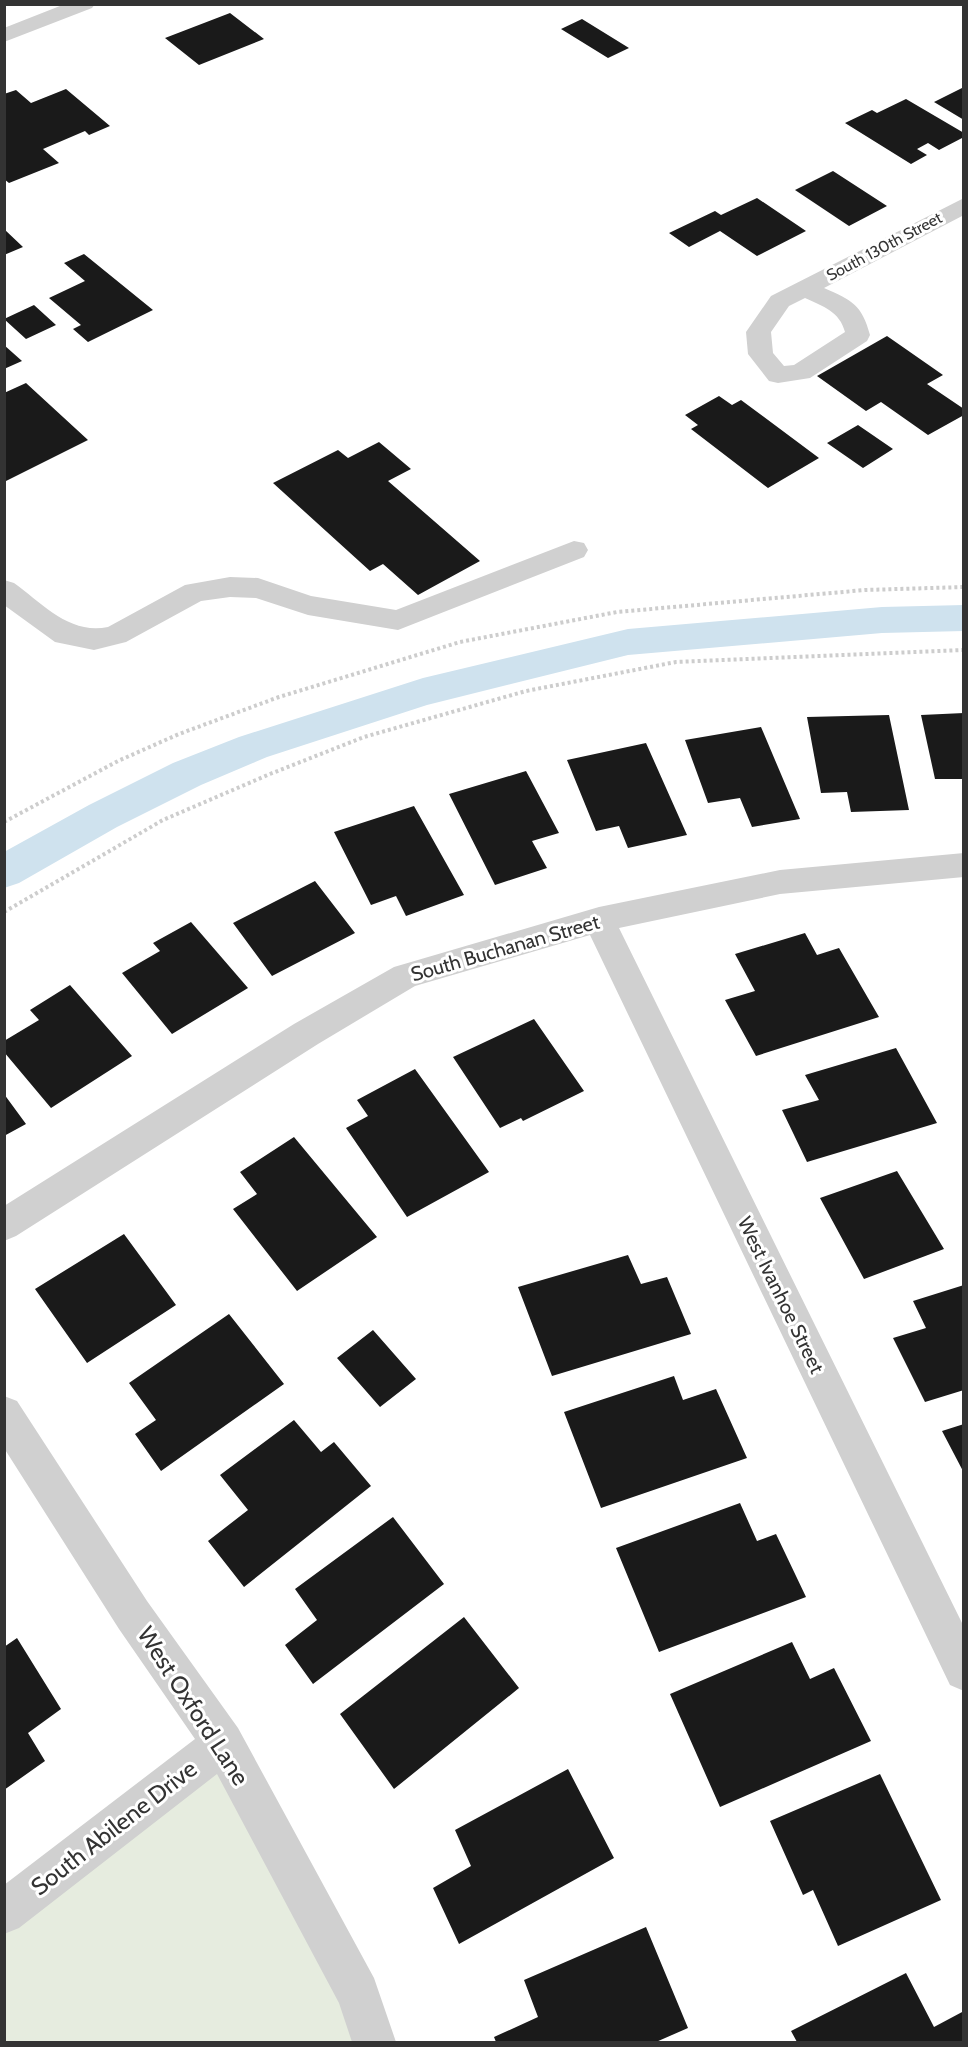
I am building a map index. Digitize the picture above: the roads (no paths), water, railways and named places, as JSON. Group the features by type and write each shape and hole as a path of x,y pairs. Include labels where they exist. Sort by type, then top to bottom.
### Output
{"street":[{"path":"25,4 45,20"},
{"path":"4,36 85,4"},
{"name":"South 130th Street","path":"805,288 963,205"},
{"path":"4,590 65,635 94,640 116,635 195,592 230,587 258,588 308,605 398,620 574,550"},
{"name":"South Buchanan Street","path":"4,1226 306,1034 405,976 598,920 780,882 963,865"},
{"name":"West Ivanhoe Street","path":"598,920 963,1671"},
{"name":"West Oxford Lane","path":"4,1414 133,1615 224,1743 358,1994 374,2043"},
{"name":"South Abilene Drive","path":"4,1913 224,1743"}],"waterway":[{"path":"4,872 103,816 187,774 253,747 423,692 628,642 882,620 964,618"}]}
